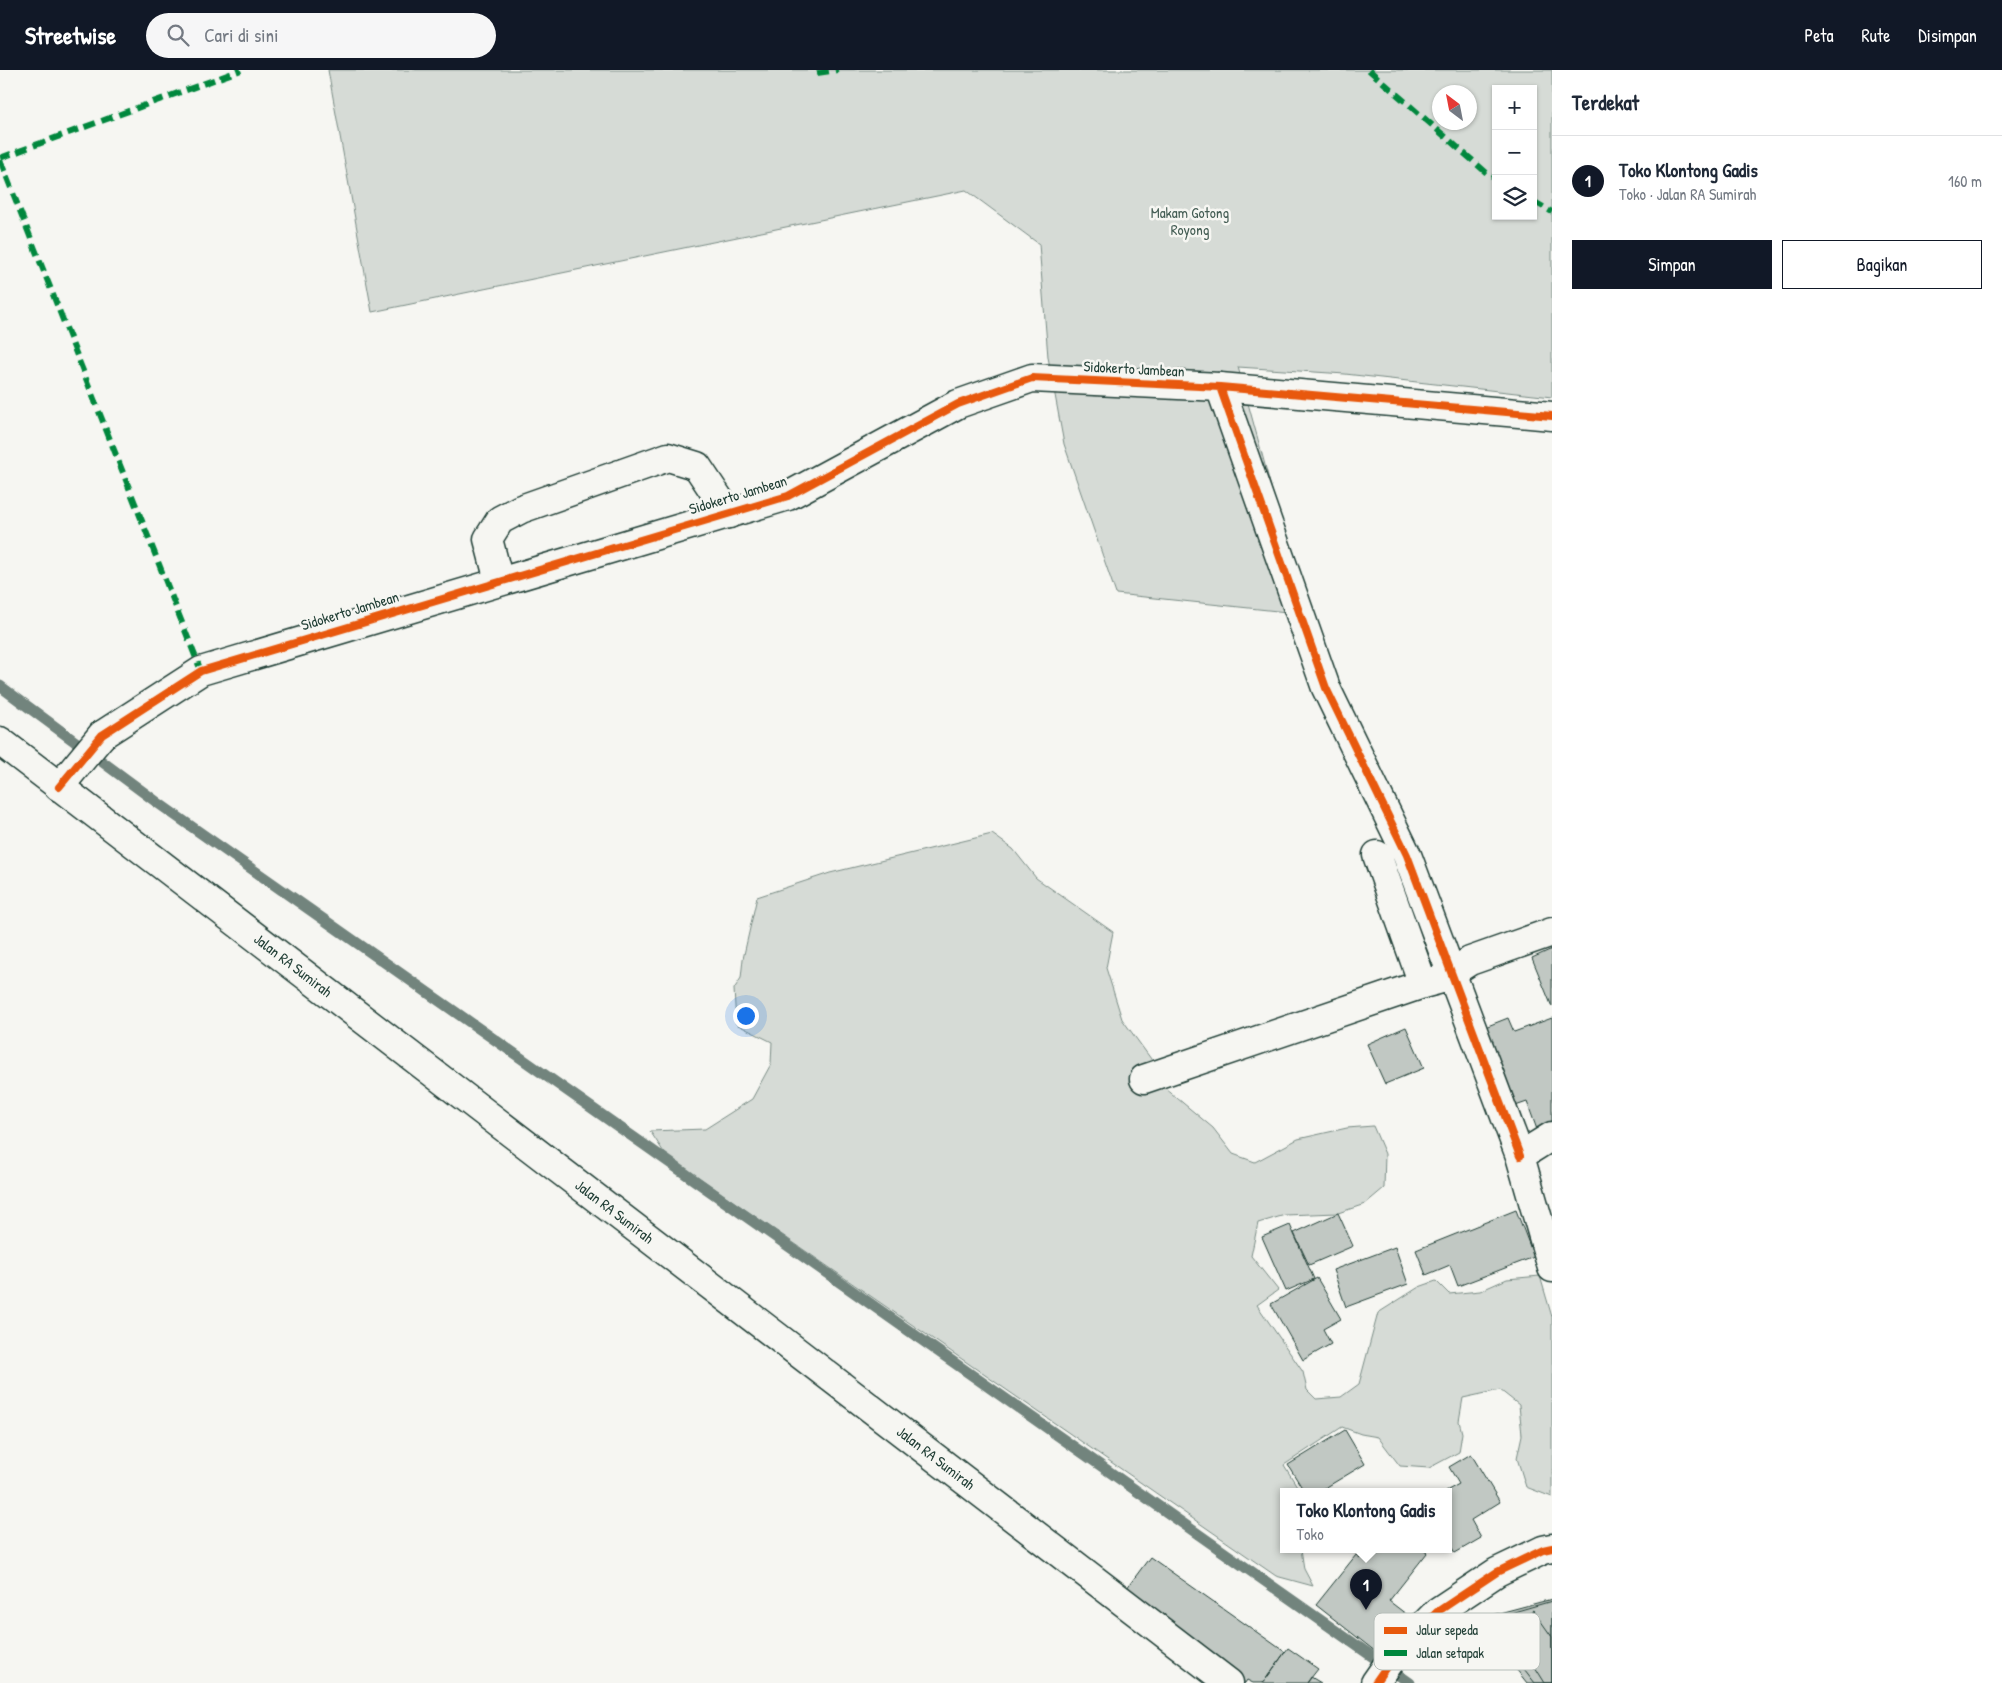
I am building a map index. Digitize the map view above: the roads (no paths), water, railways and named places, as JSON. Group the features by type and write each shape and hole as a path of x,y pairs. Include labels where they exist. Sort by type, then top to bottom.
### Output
{"street":[{"name":"Sidokerto Jambean","path":"67,776 102,736 200,671 788,496 958,404 1032,378 1220,387 1552,416"},
{"path":"1220,387 1326,688 1407,855 1453,976 1520,1156 1552,1268"},
{"path":"499,581 488,538 500,520 521,509 668,457 697,466 729,514"},
{"name":"Jalan RA Sumirah","path":"0,741 67,776 1229,1683"},
{"path":"1377,856 1423,984"},
{"path":"1144,1078 1423,984 1453,976 1459,968 1470,960 1552,932"},
{"path":"1520,1156 1552,1136"},
{"path":"1436,1613 1497,1572 1543,1550 1552,1548"},
{"path":"1376,1682 1384,1670"}],"waterway":[{"path":"0,686 158,803 1374,1658"},
{"path":"1392,1670 1410,1683"}],"place":[{"name":"Toko Klontong Gadis","path":"1366,1610"}],"park label":[{"name":"Makam Gotong Royong","path":"1190,222"}]}
